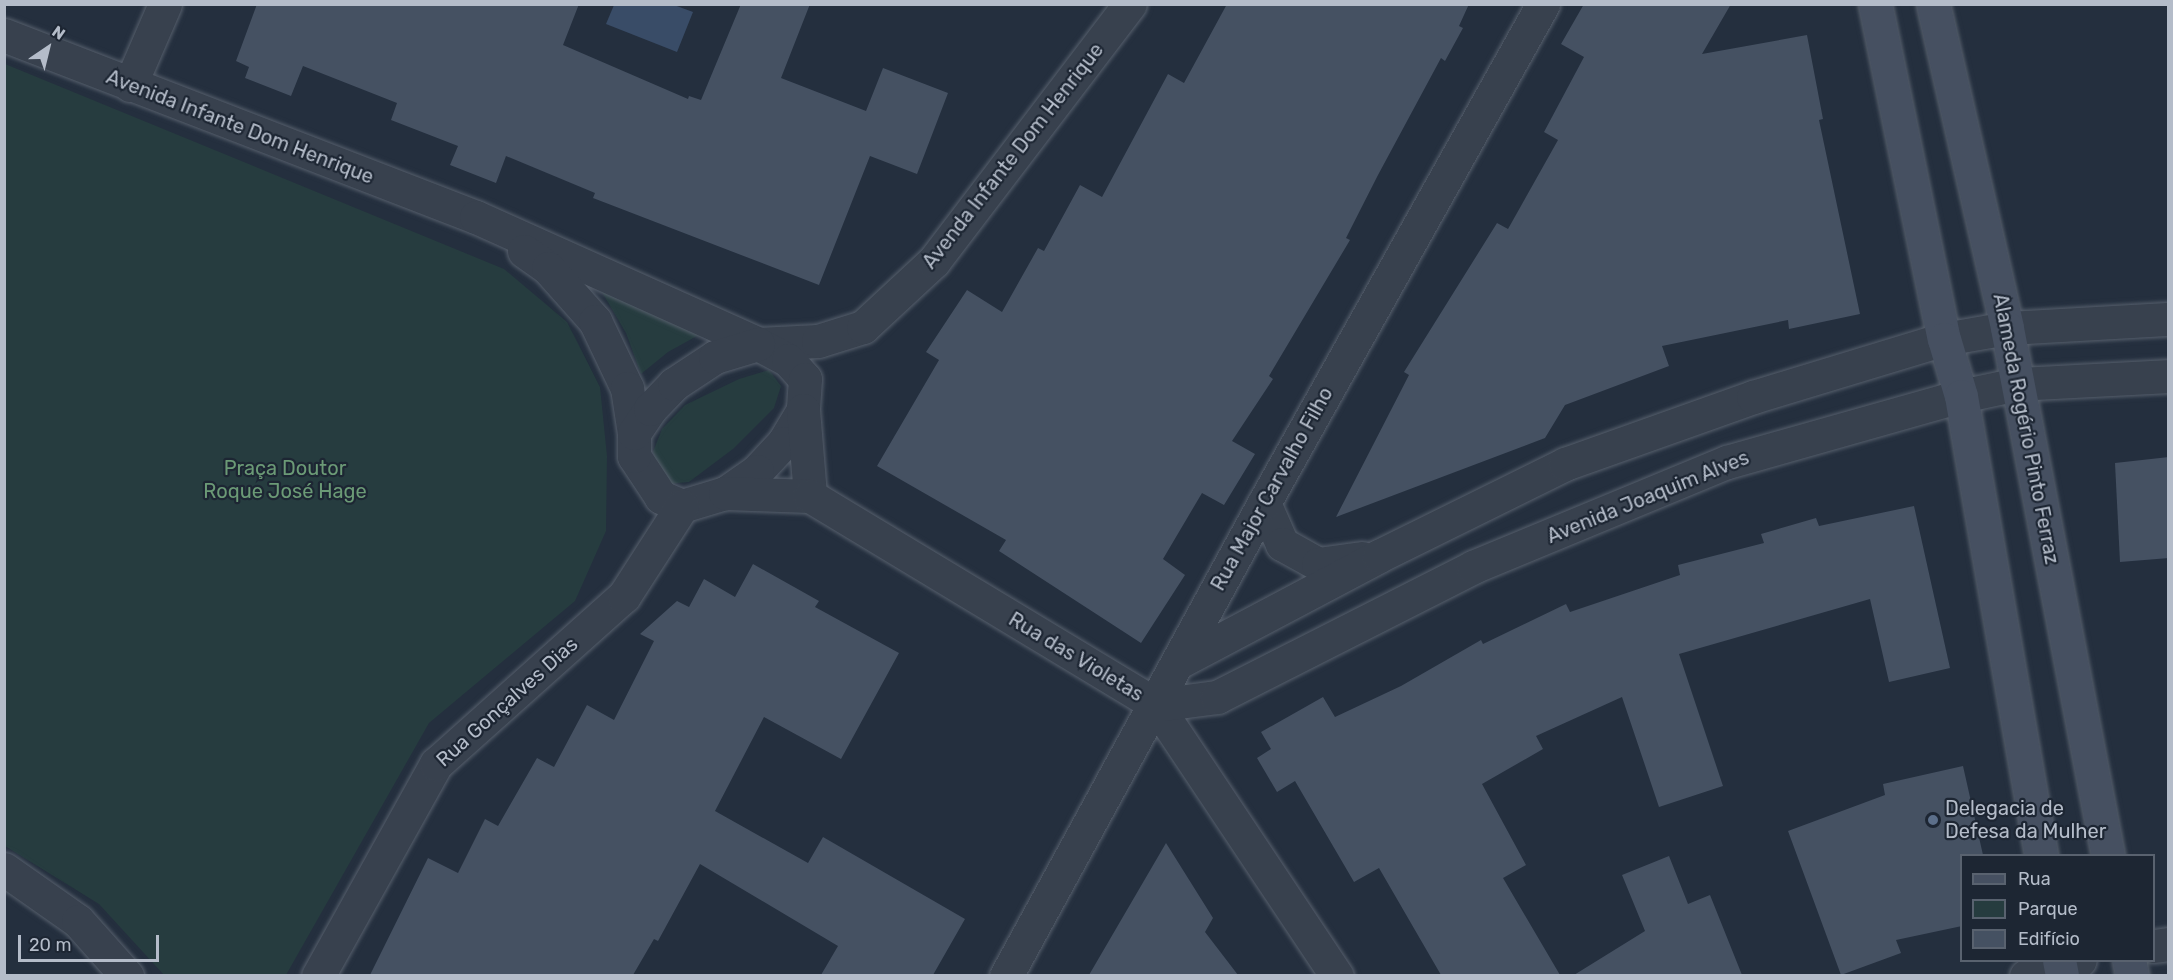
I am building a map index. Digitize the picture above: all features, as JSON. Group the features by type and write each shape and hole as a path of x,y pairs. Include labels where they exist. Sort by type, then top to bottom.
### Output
{"street":[{"path":"130,85 165,4"},
{"name":"Avenda Infante Dom Henrique","path":"758,344 818,341 862,327 934,261 1130,4"},
{"name":"Rua Major Carvalho Filho","path":"1006,975 1156,705 1264,503 1543,4"},
{"path":"1875,4 1944,339 1961,396 2041,854"},
{"name":"Alameda Rogério Pinto Ferraz","path":"1933,4 2007,328 2108,854"},
{"name":"Avenida Infante Dom Henrique","path":"4,35 476,217 758,344"},
{"name":"Avenida Infante Dom Henrique","path":"476,217 548,268 595,321 627,388 634,433"},
{"path":"1177,663 1379,556 1565,464 1753,397 1944,339 2007,328 2169,319"},
{"path":"803,410 777,450 757,471 725,493 682,506 661,497 642,473 634,456 634,433 650,409 674,384 715,357 758,344 788,360 805,380 803,410 810,496"},
{"name":"Avenida Joaquim Alves","path":"1156,705 1217,697 1473,567 1727,462 1961,396 2017,384 2169,376"},
{"name":"Rua das Violetas","path":"725,493 810,496 1156,705 1337,975"},
{"path":"1264,503 1282,544 1318,564 1379,556"},
{"name":"Rua Gonçalves Dias","path":"318,975 436,764 624,596 682,506"},
{"path":"4,869 78,921 128,975"},
{"path":"2026,975 2065,965"}],"green space":[{"name":"Praça Doutor Roque José Hage","path":"5,64 504,269 567,322 600,387 607,456 606,531 575,601 429,723 286,975 164,975 99,904 5,846"},
{"path":"599,287 706,331 668,352 641,374 626,333"},
{"path":"769,370 781,386 774,408 733,449 689,482 668,484 658,471 653,452 662,429 685,405 739,379"}],"water":[{"path":"614,5 674,5 693,12 677,52 606,24"}],"building":[{"path":"257,4 579,4 563,45 688,99 689,96 701,100 741,4 810,4 781,78 866,111 883,68 948,93 917,174 870,156 819,285 593,198 595,193 506,156 496,183 450,165 458,146 391,120 397,103 303,66 291,96 245,78 249,67 236,61"},
{"path":"1227,4 1469,4 1459,26 1463,28 1445,61 1441,58 1378,175 1346,238 1350,240 1269,376 1273,379 1232,441 1255,454 1224,505 1202,493 1163,559 1185,575 1141,643 999,551 1006,540 877,466 939,360 926,352 967,290 1002,312 1038,248 1044,251 1080,185 1102,197 1168,74 1184,83"},
{"path":"1584,4 1731,4 1702,54 1807,35 1823,119 1819,120 1860,314 1789,329 1788,320 1662,346 1669,366 1565,405 1545,438 1336,517 1409,375 1404,372 1497,223 1508,229 1558,140 1544,132 1584,57 1561,44"},
{"path":"2169,457 2169,558 2120,562 2115,463"},
{"path":"1914,506 1950,668 1889,682 1870,599 1679,654 1723,786 1659,807 1622,697 1536,736 1543,749 1482,784 1526,865 1503,878 1560,975 1441,975 1379,868 1354,882 1295,781 1277,792 1257,758 1271,749 1261,732 1323,697 1335,717 1401,686 1481,640 1483,644 1566,604 1570,612 1680,575 1678,565 1764,543 1761,534 1816,518 1819,526"},
{"path":"753,564 819,601 815,607 899,653 841,759 764,717 715,811 808,863 823,837 965,919 933,975 821,975 838,946 700,864 658,941 654,939 633,975 370,975 428,858 458,873 485,819 498,826 537,758 554,767 587,705 614,720 654,641 640,634 677,601 689,607 704,579 735,597"},
{"path":"1963,766 1983,854 1960,854 1960,926 1896,940 1901,953 1841,975 1788,831 1885,795 1883,784"},
{"path":"1166,843 1213,918 1205,932 1238,975 1089,975"},
{"path":"1669,856 1688,904 1710,895 1742,975 1574,975 1645,931 1622,875"}],"place":[{"name":"Delegacia de Defesa da Mulher","path":"1933,820"}]}
